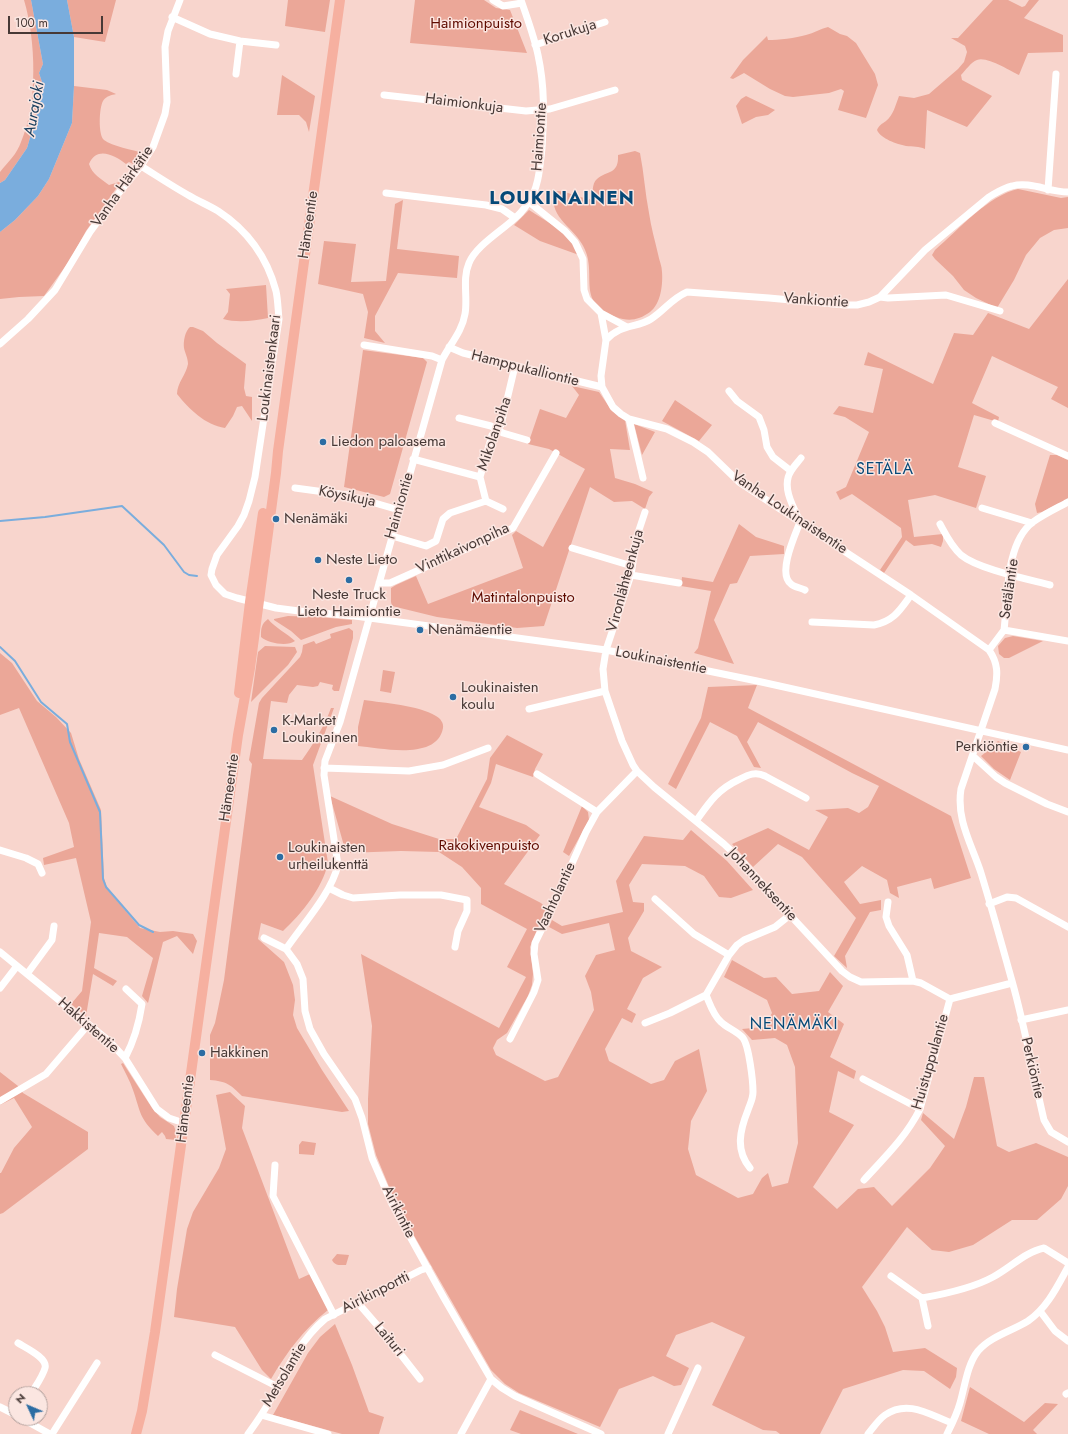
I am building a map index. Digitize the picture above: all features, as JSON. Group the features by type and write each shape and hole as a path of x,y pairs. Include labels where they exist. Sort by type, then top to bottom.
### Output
{"highway":[{"name":"Hämeentie","path":"136,1434 142,1411 155,1332 238,735 237,710 254,603 270,477 278,451 340,0"}],"street":[{"name":"Vanha Härkätie","path":"0,344 28,319 55,290 90,232 141,166 153,147 165,114 167,102 165,47 172,17 180,0"},
{"path":"493,0 504,6 522,1"},
{"name":"Haimiontie","path":"370,617 413,459 442,360 449,347 458,336 465,314 468,263 482,246 515,218 529,202 534,190 540,165 544,110 543,83 535,45 522,1"},
{"path":"172,17 210,34 240,41 276,45"},
{"name":"Korukuja","path":"535,45 605,22"},
{"path":"236,74 240,41"},
{"path":"1048,190 1056,74"},
{"name":"Haimionkuja","path":"384,95 526,111 544,110 615,90"},
{"name":"Loukinaistenkaari","path":"141,166 217,211 239,227 251,239 268,268 276,292 279,318 249,501 244,515 217,556 212,569 213,581 220,590 231,597 254,603"},
{"name":"Vankiontie","path":"606,340 612,333 651,319 677,296 687,292 845,305 869,302 880,296 925,250 989,197 1011,186 1023,184 1059,192 1068,192"},
{"path":"386,193 486,205 502,209 515,218"},
{"path":"529,202 565,231 575,242 584,258 584,290 587,299 601,314 627,327"},
{"path":"880,296 888,298 946,295 1000,312"},
{"name":"Vanha Loukinaistentie","path":"601,314 606,340 601,376 602,387 613,407 621,414 629,419 667,429 693,442 708,452 739,482 911,595 989,650"},
{"path":"364,345 432,356 442,360"},
{"name":"Hamppukalliontie","path":"449,347 462,353 602,387"},
{"name":"Mikolanpiha","path":"480,477 492,435 501,425 515,366"},
{"path":"729,391 737,401 758,417 764,430 767,447 773,457 790,471"},
{"path":"459,418 491,426 497,430 527,440"},
{"path":"629,419 643,478"},
{"path":"995,423 1068,456"},
{"name":"Vinttikaivonpiha","path":"379,583 390,583 513,528 556,453"},
{"path":"801,458 790,471 788,481 790,497 800,522 785,568 785,576 790,584 805,590"},
{"path":"413,459 480,477 486,501"},
{"name":"Köysikuja","path":"295,488 347,495 399,510"},
{"path":"392,536 426,546 436,541 443,519 450,513 486,501 503,509"},
{"name":"Setäläntie","path":"1004,630 1009,574 1019,540 1032,522 1068,502"},
{"path":"982,508 1032,522"},
{"name":"Vironlähteenkuja","path":"606,650 631,575 637,536 645,512"},
{"path":"940,524 955,549 963,556 978,564 1050,585"},
{"path":"572,548 632,566"},
{"path":"631,575 679,583"},
{"path":"812,622 874,625 882,623 890,620 896,615 911,595"},
{"name":"Loukinaistentie","path":"254,603 299,611 370,617 606,650 757,681 1068,750"},
{"path":"286,949 329,888 335,877 338,865 324,768 325,761 340,722 370,617"},
{"path":"982,730 996,689 998,676 994,658 989,650 1004,630 1068,641"},
{"name":"Johanneksentie","path":"606,650 603,669 605,691 622,741 637,772 724,844 742,861 836,965 855,980 873,982 913,981 921,983 950,999"},
{"path":"528,710 605,691"},
{"name":"Perkiöntie","path":"982,730 961,789 959,803 960,815 980,872 1012,983 1022,1020 1044,1120 1051,1132 1068,1142"},
{"path":"324,768 409,770 443,765 488,748"},
{"path":"973,756 996,777 1005,783 1046,804 1068,812"},
{"name":"Vaahtolantie","path":"510,1038 534,992 538,980 534,954 535,942 554,906 586,832 597,812 637,772"},
{"path":"696,821 712,798 719,792 730,784 752,774 759,773 806,798"},
{"path":"537,774 597,812"},
{"path":"0,850 26,858 38,864 42,873"},
{"path":"329,888 353,898 400,894 441,895 468,900 467,911 458,931 455,947"},
{"path":"989,904 1006,897 1016,898 1068,927"},
{"path":"655,900 694,934 729,955"},
{"path":"888,902 886,917 889,926 907,955 913,981"},
{"path":"645,1023 670,1013 706,995 729,955 737,945 744,940 775,927 790,915"},
{"path":"27,974 52,940 54,926"},
{"name":"Airikintie","path":"264,938 286,949 297,964 303,979 304,1011 310,1029 324,1054 355,1099 362,1118 372,1158 392,1204 491,1379 515,1396 601,1434"},
{"name":"Hakkistentie","path":"0,952 108,1041 125,1058 157,1109 169,1118 184,1123"},
{"path":"0,988 17,966"},
{"path":"950,999 1012,983"},
{"path":"125,1058 136,1033 142,1004 126,989"},
{"path":"706,995 720,1022 741,1036 747,1048 753,1092 742,1127 740,1144 743,1160 750,1168"},
{"name":"Huistuppulantie","path":"864,1180 898,1143 913,1123 920,1109 950,999"},
{"path":"1022,1020 1068,1010"},
{"path":"0,1101 46,1074 88,1025"},
{"path":"863,1079 920,1109"},
{"path":"275,1165 273,1196 334,1315"},
{"path":"922,1298 979,1283 994,1277 1012,1264 1038,1249 1044,1248 1068,1263"},
{"name":"Airikinportti","path":"325,1319 421,1270 428,1268"},
{"path":"947,1434 960,1402 967,1374 978,1352 988,1342 1027,1321 1040,1312 1068,1268"},
{"path":"891,1276 922,1298 928,1326"},
{"name":"Laituri","path":"358,1302 420,1379"},
{"path":"1040,1312 1055,1331 1068,1341"},
{"name":"Metsolantie","path":"248,1434 270,1401 276,1386 308,1337 325,1319"},
{"path":"18,1343 38,1355 45,1363 45,1368 35,1386"},
{"path":"215,1354 276,1386"},
{"path":"32,1426 41,1432 51,1434 97,1363"},
{"path":"668,1434 698,1368"},
{"path":"461,1434 491,1379"},
{"path":"868,1434 886,1415 904,1408 913,1408 952,1423"},
{"path":"261,1415 328,1434"}],"green space":[{"path":"24,0 31,0 43,64 39,73 42,82 39,107 27,148 5,180 0,183 0,172 17,150 27,127 33,91 33,52 28,16"},
{"path":"67,0 116,0 105,42 74,37"},
{"path":"288,0 330,0 325,32 285,26"},
{"name":"Haimionpuisto","path":"415,0 484,0 496,8 510,10 527,53 410,43"},
{"path":"993,0 1008,0 1022,7 1025,6 1029,0 1039,0 1024,18 1063,35 1063,52 1028,53 1019,75 987,60 981,59 973,62 961,75 962,80 992,96 967,127 927,110 925,149 898,144 882,136 877,130 891,116 899,96 914,98 929,94 964,62 967,52 965,46 951,38 958,38"},
{"path":"828,27 847,36 856,43 875,74 878,85 866,118 838,110 844,91 841,89 829,93 793,97 785,96 770,89 744,73 733,79 730,78 743,60 767,36 768,40 792,38"},
{"path":"282,75 315,96 309,132 306,122 299,115 277,115"},
{"path":"74,86 107,90 116,94 106,98 102,104 100,121 102,137 104,140 112,144 143,153 136,164 129,162 126,164 111,155 106,154 96,155 92,158 89,164 90,168 97,176 109,185 120,183 86,231 70,260 44,296 0,299 0,232 15,220 38,196 49,179 72,123"},
{"path":"746,96 775,110 768,115 756,117 742,124 736,106 741,99"},
{"path":"635,151 640,153 646,198 662,268 662,282 659,299 654,308 642,317 630,320 621,319 603,311 595,303 591,295 587,255 578,238 557,214 554,207 554,199 556,191 590,199 595,181 601,176 612,171 617,166 618,155"},
{"path":"1018,189 1061,198 1068,197 1068,228 1054,230 1040,238 1026,255 1014,280 997,308 976,298 964,290 953,276 932,255 935,250 974,214 996,198"},
{"path":"403,200 397,249 459,256 457,278 398,273 375,316 375,331 385,343 364,338 368,312 363,294 318,284 324,241 356,244 351,282 386,281 395,204"},
{"path":"529,210 559,229 572,241 579,255 540,241 514,225"},
{"path":"1068,279 1068,408 1051,399 1058,387 992,356 972,403 999,417 998,422 974,415 958,467 986,476 976,508 935,495 908,500 914,537 943,534 943,541 941,547 932,544 914,546 906,540 884,573 880,570 902,537 901,528 852,494 840,500 836,492 846,487 869,432 845,417 833,414 839,406 873,413 883,369 864,365 868,352 933,384 954,333 973,335 988,313 1029,329"},
{"path":"266,285 268,318 246,321 223,319 228,312 230,294 226,289"},
{"path":"190,327 203,331 246,364 244,388 246,396 252,397 252,421 242,406 237,407 225,428 211,424 198,416 177,394 178,386 188,364 184,343 186,334"},
{"path":"363,350 423,358 427,362 390,494 384,497 344,487"},
{"name":"Matintalonpuisto","path":"572,386 599,392 612,411 625,420 630,450 610,449 615,478 635,484 653,492 649,497 645,509 632,501 614,502 590,487 544,626 517,628 437,617 392,606 391,588 416,576 428,604 523,568 512,535 516,531 543,547 585,469 549,449 528,444 540,409 566,418 579,395"},
{"path":"675,400 712,425 699,441 662,421"},
{"path":"634,424 655,432 642,455"},
{"path":"1050,455 1057,455 1068,460 1068,499 1037,513 1035,504"},
{"path":"739,524 756,537 784,546 784,554 750,556 737,583 730,584 714,620 734,664 694,653 698,648 711,591 681,586 682,577 713,582"},
{"path":"288,616 352,620 352,624 336,627 301,640 291,631 274,620"},
{"path":"268,619 295,641 287,644 278,644 261,637 262,627"},
{"path":"349,628 353,631 353,638 339,691 334,691 332,689 333,685 320,682 318,686 313,687 297,685 289,695 287,703 271,701 263,759 302,760 318,735 331,708 334,708 313,765 328,863 316,891 297,916 283,931 261,923 258,939 284,962 293,985 295,1000 293,1015 297,1028 349,1111 342,1112 242,1096 228,1084 210,1080 210,1035 215,1023 224,980 252,764 249,760 259,703 300,657 303,645 314,641 316,644 331,638 330,634"},
{"path":"1013,636 1043,641 1009,658 1004,658 999,654 998,646 1005,638"},
{"path":"265,646 295,647 297,652 288,665 251,702 258,652"},
{"path":"0,653 12,663 37,701 56,717 71,733 79,759 101,810 104,878 108,890 140,928 160,932 173,931 193,934 197,941 193,954 177,936 163,942 148,1003 142,996 153,958 127,937 99,933 94,968 117,981 113,986 93,974 86,1016 71,1004 82,991 91,922 76,858 44,865 43,858 74,847 69,823 19,708 0,715"},
{"path":"383,670 395,672 391,693 380,691"},
{"path":"757,685 748,708 951,816 971,878 934,889 931,878 897,887 899,898 890,893 887,880 862,866 844,882 860,904 881,900 881,910 870,912 845,956 847,968 834,956 856,918 802,857 778,844 753,867 732,844 768,828 809,850 828,817 815,810 848,808 859,813 868,807 879,786 758,722 747,742 761,768 754,767 737,736 710,722 676,789 668,784 701,718 708,687"},
{"path":"364,700 391,703 429,712 439,718 443,724 439,738 430,745 420,749 393,750 358,746 358,727"},
{"name":"Rakokivenpuisto","path":"507,735 543,754 535,769 533,777 496,764 491,783 479,807 526,825 540,835 504,884 541,903 546,908 530,947 533,974 532,985 528,996 507,1033 497,1040 493,1048 496,1055 545,1081 558,1077 594,1010 591,992 585,976 596,955 615,950 609,923 562,934 549,927 552,920 562,926 623,912 616,881 644,836 683,840 691,830 727,861 753,890 731,898 719,897 704,876 685,866 642,864 629,885 633,902 644,903 644,911 628,938 631,951 662,967 643,978 627,1009 636,1014 632,1023 622,1018 605,1049 609,1061 651,1084 664,1080 675,1061 699,1049 707,1091 691,1121 688,1149 696,1175 738,1198 753,1194 762,1178 768,1173 772,1187 788,1183 798,1143 795,1067 787,1045 775,1038 752,1040 742,1029 764,1027 772,1013 767,1000 724,977 732,960 764,978 776,977 792,994 819,991 830,972 843,986 828,1012 844,1024 830,1057 856,1071 854,1079 838,1071 829,1112 854,1125 813,1187 837,1209 858,1189 874,1187 892,1206 930,1168 945,1146 921,1120 923,1113 954,1139 966,1107 974,1077 984,1077 997,1146 1009,1152 1036,1143 1068,1157 1068,1186 1061,1199 1037,1220 1012,1220 973,1245 949,1252 932,1250 907,1227 862,1287 885,1327 893,1352 925,1348 957,1368 956,1377 950,1389 924,1371 903,1370 843,1389 820,1434 780,1434 776,1431 763,1430 712,1405 745,1337 712,1322 676,1335 666,1356 689,1368 681,1385 674,1386 653,1376 619,1389 600,1427 519,1393 505,1384 491,1370 408,1225 392,1194 376,1155 368,1124 372,1026 361,954 499,1028 526,977 507,967 527,929 481,904 481,888 462,867 439,852 401,851 346,853 330,796 392,824 439,839 456,839 487,779 490,758"},
{"path":"998,741 1021,752 1010,780 994,769 981,756"},
{"path":"582,806 588,812 589,820 569,856 563,852"},
{"path":"123,1063 152,1108 160,1117 174,1126 176,1140 166,1139 162,1132 158,1136 144,1120 121,1064"},
{"path":"0,1072 18,1086 23,1093 88,1132 88,1149 0,1214 0,1173 14,1148 32,1127 14,1098 0,1105"},
{"path":"230,1092 245,1106 242,1128 299,1279 310,1274 328,1310 311,1325 296,1342 271,1379 262,1370 235,1327 174,1317 187,1229 193,1212 219,1168 226,1149 216,1095"},
{"path":"302,1141 316,1143 314,1155 299,1154 299,1145"},
{"path":"337,1254 349,1255 346,1265 338,1265 333,1262 332,1260"},
{"path":"335,1324 369,1412 384,1417 379,1434 342,1434 273,1415 308,1353 320,1337"},
{"path":"970,1387 1024,1422 1045,1403 1058,1404 1033,1430 1037,1434 989,1434 961,1421"},
{"path":"520,1410 578,1434 521,1434 510,1430"}],"water":[{"path":"31,0 67,0 74,37 72,123 49,179 38,196 15,220 0,232 0,183 5,180 27,148 39,107 42,82 39,73 43,64"}],"waterway":[{"path":"0,521 45,517 122,506 164,545 184,572 189,575 197,576"},
{"path":"0,647 15,661 41,702 67,724 70,742 100,812 103,879 106,887 139,925 153,932"}],"place":[{"name":"Liedon paloasema","path":"323,442"},
{"name":"Nenämäki","path":"276,519"},
{"name":"Neste Lieto","path":"318,560"},
{"name":"Neste Truck Lieto Haimiontie","path":"349,580"},
{"name":"Nenämäentie","path":"420,630"},
{"name":"Loukinaisten koulu","path":"453,697"},
{"name":"K-Market Loukinainen","path":"274,730"},
{"name":"Perkiöntie","path":"1026,747"},
{"name":"Loukinaisten urheilukenttä","path":"280,857"},
{"name":"Hakkinen","path":"202,1053"}],"district":[{"name":"LOUKINAINEN","path":"562,199"},
{"name":"SETÄLÄ","path":"885,470"},
{"name":"NENÄMÄKI","path":"794,1025"}],"water label":[{"name":"Aurajoki","path":"35,109"}]}
